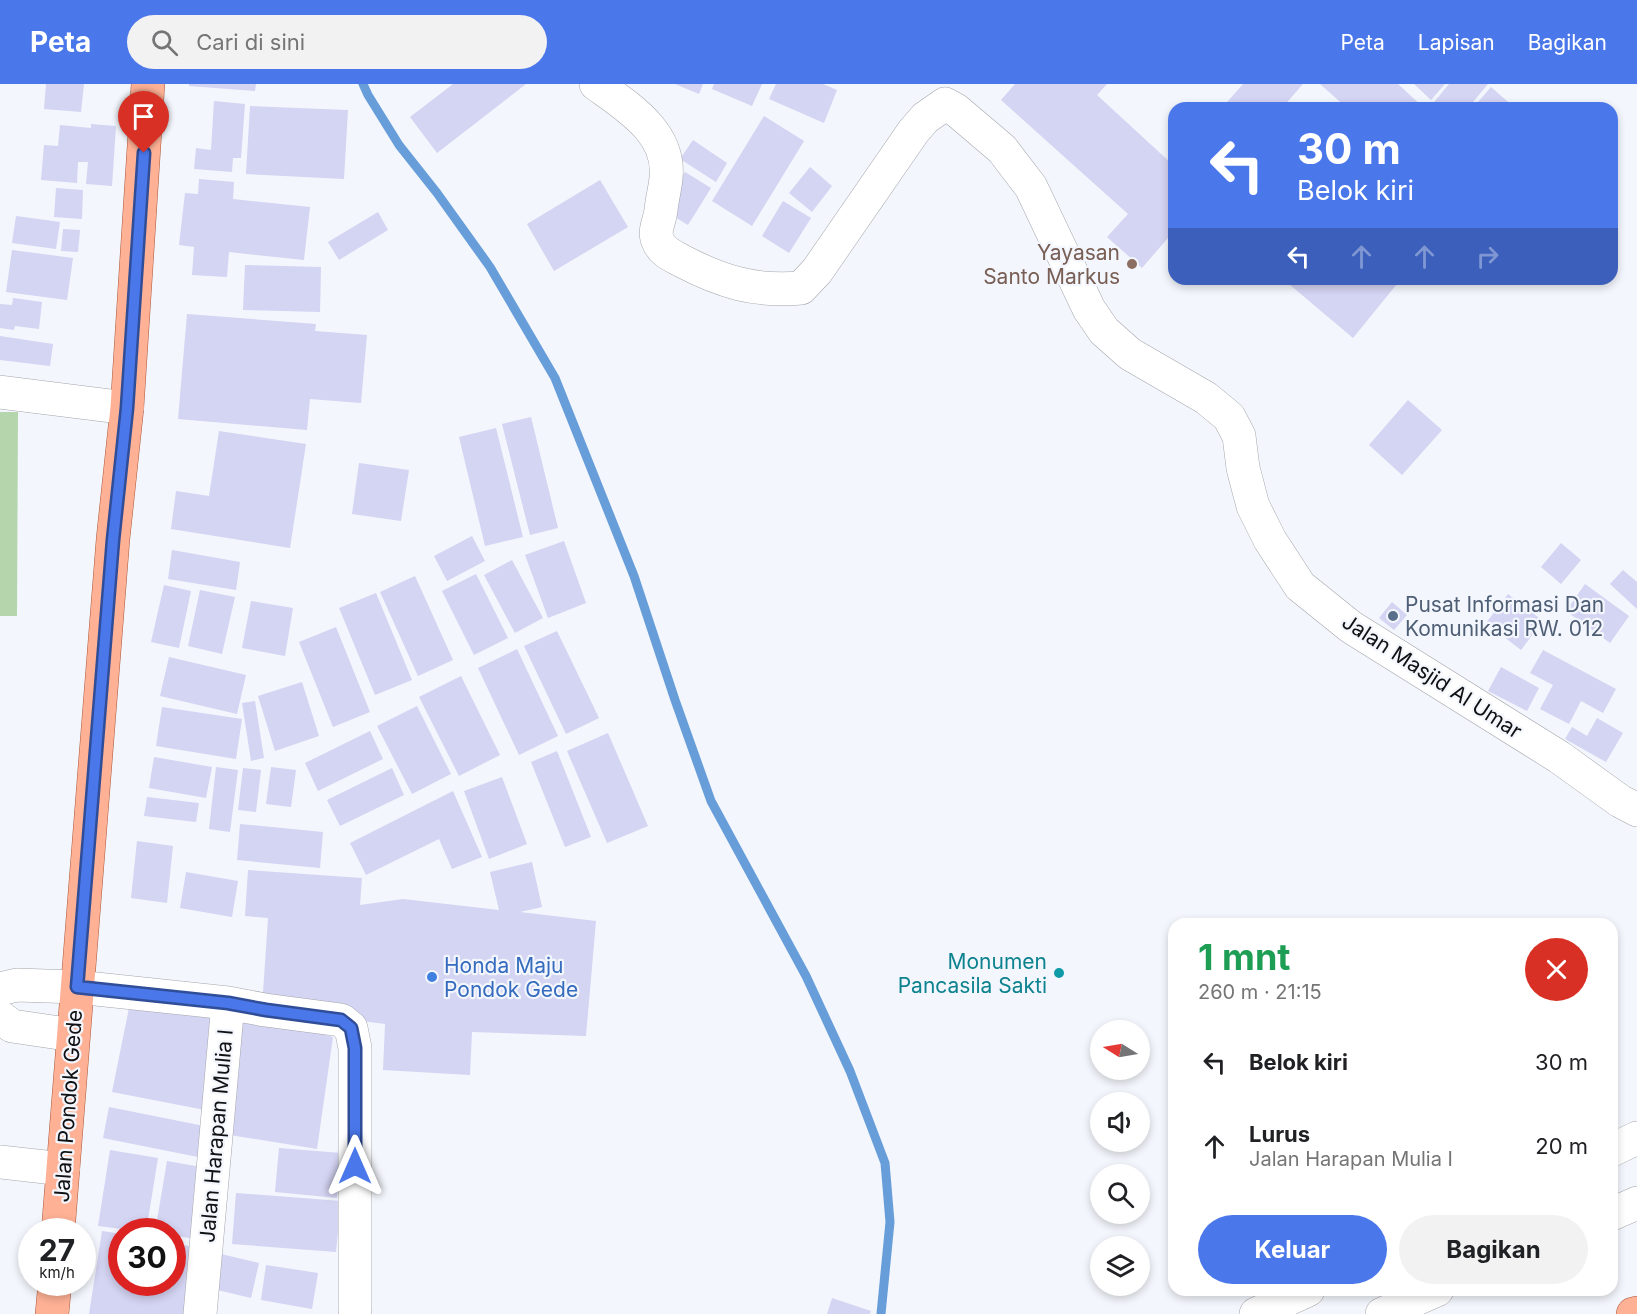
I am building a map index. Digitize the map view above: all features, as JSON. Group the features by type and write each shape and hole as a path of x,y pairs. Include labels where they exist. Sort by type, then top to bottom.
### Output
{"main road":[{"name":"Jalan Pondok Gede","path":"59,1218 113,540 127,408 148,84"},
{"path":"52,1314 54,1296"}],"street":[{"name":"Jalan Masjid Al Umar","path":"596,84 632,110 656,136 662,149 666,161 666,178 656,228 658,241 666,252 700,270 735,284 762,289 801,288 818,271 913,132 925,118 956,94"},
{"name":"Jalan Masjid Al Umar","path":"956,94 956,110 1002,149 1031,187 1089,309 1104,331 1130,354 1206,398 1229,417 1239,436 1243,468 1253,506 1270,540 1300,586 1352,627 1559,757 1620,801 1637,810"},
{"path":"0,392 127,408"},
{"name":"Jalan Harapan Mulia I","path":"0,989 17,985 77,987 228,1003 200,1314"},
{"path":"228,1003 341,1020 351,1028 355,1048 355,1309"},
{"path":"0,1017 12,1026 73,1035"},
{"path":"1618,1147 1637,1138"},
{"path":"0,1162 63,1168"},
{"path":"1618,1211 1637,1203"},
{"path":"1256,1314 1295,1296"},
{"path":"1382,1314 1423,1296"}],"green space":[{"path":"0,412 18,412 17,616 0,616"}],"building":[{"path":"46,84 84,84 81,112 44,109"},
{"path":"189,84 256,84 255,91 189,86"},
{"path":"453,84 526,84 437,153 410,117"},
{"path":"675,84 703,84 699,94"},
{"path":"714,84 762,84 752,106 712,89"},
{"path":"776,84 823,84 837,90 824,123 769,99"},
{"path":"1015,84 1107,84 1097,95 1168,160 1168,238 1142,268 1107,237 1128,214 1001,100"},
{"path":"1243,84 1303,84 1287,102 1227,102"},
{"path":"1320,84 1398,84 1418,102 1340,102"},
{"path":"1414,84 1445,84 1431,100"},
{"path":"1449,84 1488,84 1473,102 1434,102"},
{"path":"1491,87 1508,102 1478,102"},
{"path":"214,101 245,104 241,158 233,158 232,172 194,169 196,148 211,150"},
{"path":"250,106 348,110 344,179 246,174"},
{"path":"764,116 804,141 752,226 712,201"},
{"path":"91,124 116,126 112,186 86,184 88,162 78,162 77,183 41,180 44,145 58,146 60,125 91,128"},
{"path":"693,140 727,163 716,182 680,159"},
{"path":"810,167 832,186 812,212 789,193"},
{"path":"685,172 711,188 688,225 662,209"},
{"path":"199,179 234,182 233,199 310,207 304,260 229,252 227,277 192,275 194,247 179,245 185,193 198,194"},
{"path":"600,180 628,227 554,271 527,224"},
{"path":"56,188 83,190 82,219 54,217"},
{"path":"783,201 811,218 789,253 762,236"},
{"path":"378,212 388,230 339,260 328,242"},
{"path":"16,216 60,222 56,249 12,243"},
{"path":"63,229 80,230 78,252 61,251"},
{"path":"12,250 73,258 67,300 6,292"},
{"path":"245,265 321,267 320,312 243,310"},
{"path":"1290,285 1396,285 1353,338"},
{"path":"13,298 42,302 39,329 15,326 14,330 0,328 0,304 12,305"},
{"path":"187,314 316,324 315,331 367,335 361,403 310,399 307,430 178,419"},
{"path":"0,336 53,344 50,366 0,360"},
{"path":"1408,400 1442,430 1402,475 1369,445"},
{"path":"531,417 558,528 530,535 502,424"},
{"path":"496,428 523,537 485,546 459,437"},
{"path":"219,431 306,444 290,548 171,529 176,491 209,496"},
{"path":"359,463 409,470 401,521 352,514"},
{"path":"472,536 485,561 447,581 434,556"},
{"path":"564,541 586,603 548,618 525,555"},
{"path":"1561,543 1581,560 1561,584 1541,567"},
{"path":"172,550 240,562 236,590 168,579"},
{"path":"512,560 543,618 515,633 484,575"},
{"path":"1623,570 1637,582 1637,609 1610,584"},
{"path":"476,574 508,638 474,655 442,591"},
{"path":"415,576 453,660 418,676 380,592"},
{"path":"1585,584 1629,616 1610,643 1566,611"},
{"path":"164,585 191,591 179,648 151,642"},
{"path":"200,590 235,597 222,654 188,646"},
{"path":"376,593 412,680 375,695 339,608"},
{"path":"1508,594 1543,621 1521,650 1486,623"},
{"path":"251,601 293,608 285,656 242,648"},
{"name":"Pusat Informasi Dan Komunikasi RW. 012","path":"1392,602 1407,615 1394,630 1379,618"},
{"path":"336,627 370,712 333,727 299,642"},
{"path":"557,631 599,718 566,734 524,646"},
{"path":"517,649 558,736 519,755 478,668"},
{"path":"1543,650 1616,689 1603,713 1581,701 1569,724 1540,709 1553,685 1530,673"},
{"path":"169,657 246,675 237,714 160,696"},
{"path":"1501,667 1539,688 1527,711 1488,691"},
{"path":"461,676 500,755 459,776 419,697"},
{"path":"302,682 319,736 275,751 258,696"},
{"path":"255,701 264,758 251,761 242,703"},
{"path":"417,706 451,774 412,794 377,726"},
{"path":"162,707 242,719 236,759 156,746"},
{"path":"1597,718 1623,733 1606,762 1565,739 1572,727 1587,736"},
{"path":"370,731 383,759 318,791 305,763"},
{"path":"608,733 648,826 607,843 567,751"},
{"path":"557,751 591,837 565,847 531,762"},
{"path":"154,757 212,767 206,798 149,788"},
{"path":"216,767 238,770 230,832 209,829"},
{"path":"271,767 296,770 291,807 266,804"},
{"path":"243,768 261,770 256,812 238,810"},
{"path":"392,768 404,795 340,826 327,800"},
{"path":"502,777 527,844 489,859 464,791"},
{"path":"453,791 482,857 452,869 439,839 366,875 350,843"},
{"path":"147,797 199,803 196,822 144,816"},
{"path":"240,824 323,832 320,868 237,860"},
{"path":"137,841 173,846 167,903 131,898"},
{"path":"532,862 542,907 520,912 596,921 586,1036 472,1032 470,1075 383,1070 385,1024 262,1008 268,918 245,916 248,870 362,878 360,905 403,899 499,910 490,872"},
{"path":"186,872 238,881 232,917 180,908"},
{"path":"131,998 223,1016 205,1110 112,1092"},
{"path":"235,1011 333,1037 317,1149 218,1133"},
{"path":"109,1107 209,1127 203,1158 103,1138"},
{"path":"279,1148 341,1153 337,1198 275,1192"},
{"path":"110,1150 158,1158 148,1218 108,1218 108,1227 98,1226"},
{"path":"167,1161 207,1168 195,1239 186,1237 186,1218 157,1218"},
{"path":"236,1193 341,1201 336,1252 232,1244"},
{"path":"102,1231 108,1232 108,1296 186,1296 186,1246 200,1248 189,1314 89,1314 92,1296 96,1296 96,1269"},
{"path":"221,1254 259,1263 251,1298 213,1289"},
{"path":"266,1265 318,1273 312,1309 261,1300"},
{"path":"832,1298 871,1311 870,1314 827,1314"}],"waterway":[{"path":"363,84 399,145 490,267 555,378 634,576 711,801 806,976 850,1071 885,1163 890,1222 881,1314"}],"place":[{"name":"Yayasan Santo Markus","path":"1132,264"},
{"name":"Pusat Informasi Dan Komunikasi RW. 012","path":"1393,616"},
{"name":"Monumen Pancasila Sakti","path":"1059,973"},
{"name":"Honda Maju Pondok Gede","path":"432,977"}],"route":[{"path":"144,153 127,408 113,540 77,987 228,1003 341,1020 351,1028 355,1048 355,1166"}]}
